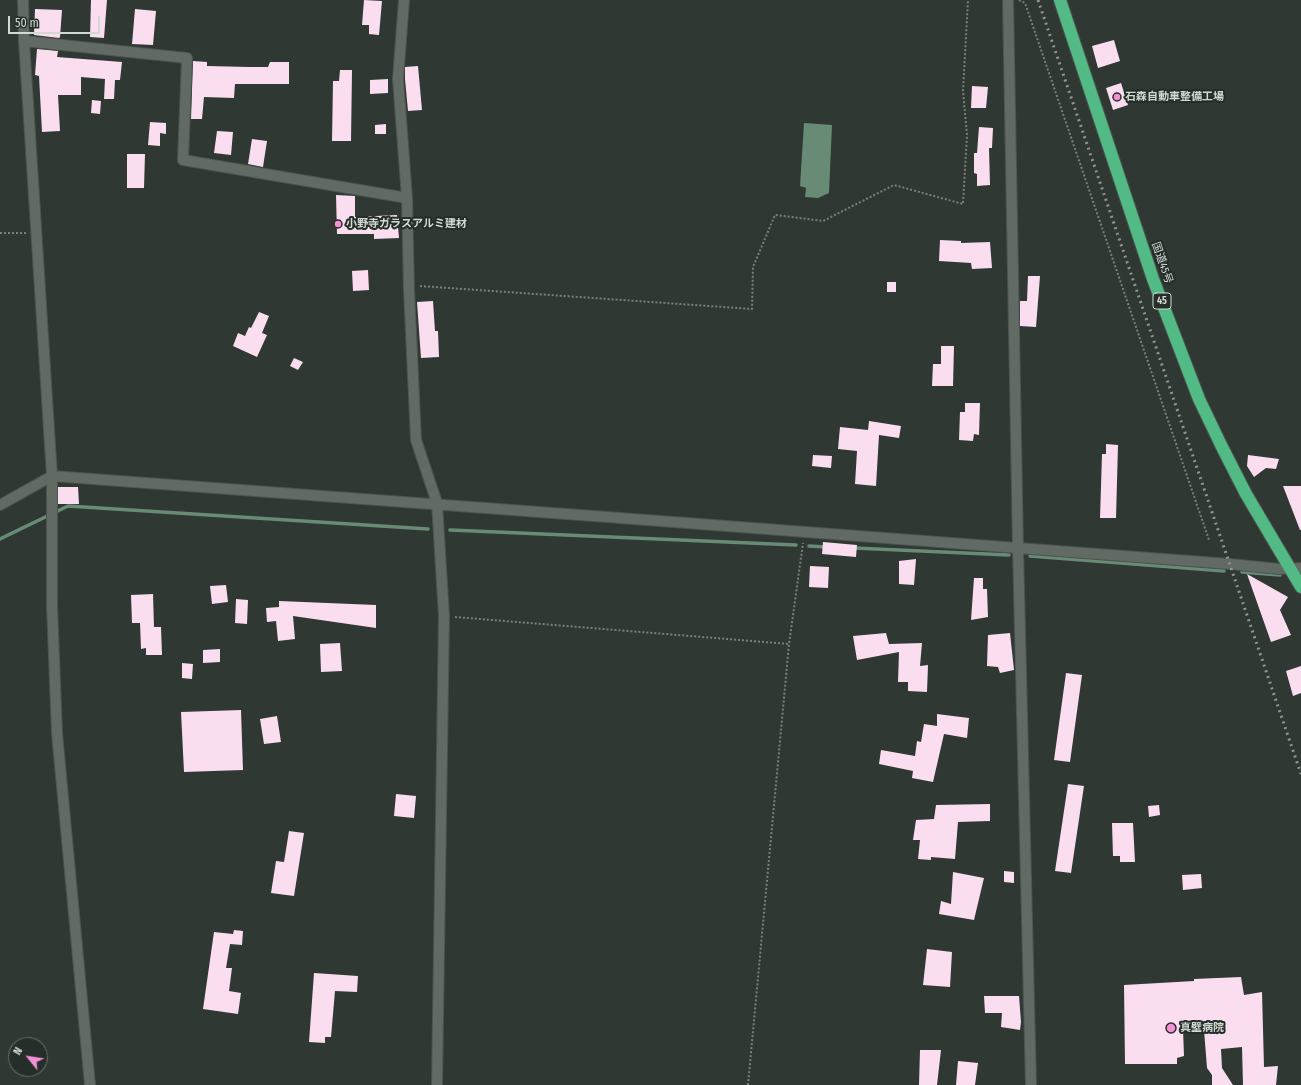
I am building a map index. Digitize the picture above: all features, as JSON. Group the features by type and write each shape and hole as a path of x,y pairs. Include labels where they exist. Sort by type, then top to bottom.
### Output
{"highway":[{"name":"国道45号","path":"1060,0 1154,278 1199,399 1246,494 1295,568 1301,586"}],"street":[{"path":"23,0 24,41 52,476 52,606 57,733 90,1085"},
{"path":"404,0 398,79 407,198 409,285 416,440 437,503 444,616 438,1085"},
{"path":"1008,0 1018,548 1032,1085"},
{"path":"24,41 187,58 183,160 407,198"},
{"path":"0,505 52,476 437,503 804,533 1230,564 1279,569 1295,568"}],"path":[{"path":"409,285 752,308 753,267 775,215 823,221 894,184 963,204 967,136 962,91 968,0"},
{"path":"1019,0 1025,3 1209,540"},
{"path":"0,233 37,233"},
{"path":"748,1085 789,644 804,533"},
{"path":"444,616 789,644"}],"shaded area":[{"path":"804,123 832,125 829,193 818,198 805,197 806,188 800,186"}],"building":[{"path":"91,0 107,0 104,38 90,37"},
{"path":"364,0 382,1 379,35 369,34 369,25 362,25"},
{"path":"35,9 62,10 59,38 34,35"},
{"path":"135,9 156,11 153,45 132,44"},
{"path":"1114,40 1120,61 1098,68 1092,46"},
{"path":"37,49 58,51 57,57 122,62 120,80 115,80 114,99 104,99 105,79 81,77 81,95 58,95 60,131 42,132 39,76 35,75"},
{"path":"193,61 207,62 207,66 249,67 268,67 270,62 289,62 289,84 235,84 234,98 204,97 202,119 191,119"},
{"path":"418,66 422,110 408,111 405,67"},
{"path":"340,70 352,70 351,141 332,141 333,81 339,81"},
{"path":"388,79 388,93 370,94 370,80"},
{"name":"石森自動車整備工場","path":"1121,83 1128,105 1113,110 1106,88"},
{"path":"972,86 988,87 986,108 971,108"},
{"path":"92,100 101,101 100,114 91,113"},
{"path":"150,122 166,123 166,134 160,133 160,146 148,145"},
{"path":"386,124 386,134 375,134 375,125"},
{"path":"979,127 993,128 992,148 989,148 990,185 977,186 977,174 974,173 974,153 977,153"},
{"path":"217,131 233,132 231,155 214,153"},
{"path":"252,139 267,141 263,167 248,164"},
{"path":"127,154 145,154 144,188 127,188"},
{"path":"336,195 355,196 355,217 397,215 399,238 374,239 374,234 337,234"},
{"path":"940,240 961,241 961,243 990,242 992,268 972,269 971,263 939,261"},
{"path":"368,270 369,290 353,291 352,271"},
{"path":"1028,276 1040,276 1036,327 1020,326 1020,301 1027,301"},
{"path":"887,282 896,282 896,292 887,292"},
{"path":"433,301 435,331 438,331 439,357 421,358 417,302"},
{"path":"259,312 269,316 262,333 267,335 257,357 233,346 238,333 245,336"},
{"path":"941,346 954,346 953,386 932,386 933,364 941,364"},
{"path":"294,358 303,362 298,370 290,366"},
{"path":"965,403 980,403 979,435 974,434 973,441 959,440 960,412 965,412"},
{"path":"869,421 901,426 899,438 879,435 876,486 855,484 857,451 838,449 840,427 868,430"},
{"path":"1106,444 1118,445 1116,518 1100,518 1102,454 1106,454"},
{"path":"813,455 832,456 831,468 812,466"},
{"path":"1248,455 1279,459 1276,469 1266,468 1254,477 1247,466"},
{"path":"1283,486 1301,486 1301,530 1300,530"},
{"path":"58,487 78,487 79,504 58,504"},
{"path":"823,542 857,545 856,557 822,554"},
{"path":"916,559 914,585 899,584 899,561"},
{"path":"810,566 829,567 828,588 809,587"},
{"path":"1247,574 1288,597 1280,610 1291,635 1271,642"},
{"path":"974,578 983,578 983,589 987,589 988,617 971,620"},
{"path":"226,585 228,602 212,604 210,586"},
{"path":"153,594 154,627 161,627 162,655 146,655 146,648 141,649 140,623 132,623 131,595"},
{"path":"236,599 248,600 247,624 235,623"},
{"path":"279,601 376,605 376,628 293,616 295,639 278,641 276,621 267,622 266,608 279,607"},
{"path":"886,633 889,644 922,643 920,666 928,665 927,692 908,691 908,682 898,682 899,652 857,660 853,636"},
{"path":"1010,633 1014,670 1000,673 998,667 987,666 988,635"},
{"path":"340,643 342,671 321,672 320,644"},
{"path":"220,649 220,662 203,663 203,650"},
{"path":"182,663 193,664 192,679 182,678"},
{"path":"1301,666 1301,693 1293,696 1286,671"},
{"path":"1066,673 1082,675 1070,762 1054,760"},
{"path":"241,710 243,770 184,772 181,712"},
{"path":"937,714 969,718 967,738 944,734 933,782 912,778 913,771 879,764 881,750 915,756 917,741 921,742 924,724 937,726"},
{"path":"277,716 281,742 264,744 260,719"},
{"path":"1068,784 1084,786 1071,873 1055,871"},
{"path":"396,794 416,796 414,818 394,816"},
{"path":"990,804 990,821 958,822 955,859 931,857 931,860 918,859 920,840 913,840 916,820 934,819 936,805"},
{"path":"1159,805 1160,815 1149,817 1148,806"},
{"path":"1112,823 1133,823 1135,862 1120,862 1120,856 1113,856"},
{"path":"289,831 304,833 294,896 271,893 276,861 284,862"},
{"path":"1004,871 1014,872 1014,883 1004,882"},
{"path":"953,872 984,878 974,920 939,914 941,901 951,904"},
{"path":"1201,874 1202,888 1183,890 1182,875"},
{"path":"234,930 243,931 242,945 230,944 226,968 232,968 229,991 241,993 238,1014 203,1009 214,932 233,934"},
{"path":"927,949 952,952 950,987 923,985"},
{"path":"314,973 358,976 357,992 335,991 331,1037 325,1037 325,1043 309,1042"},
{"path":"1241,977 1244,995 1262,992 1264,1067 1278,1066 1276,1085 1243,1085 1242,1047 1221,1049 1222,1068 1233,1085 1212,1085 1212,1075 1207,1068 1204,1030 1183,1029 1184,1056 1177,1058 1177,1064 1125,1064 1124,985 1194,981 1194,979"},
{"path":"984,996 1019,996 1021,1022 1020,1030 1001,1027 1002,1013 985,1013"},
{"path":"920,1050 941,1050 937,1085 919,1085"},
{"path":"958,1061 978,1063 975,1085 956,1085"}],"waterway":[{"path":"0,539 68,506 428,529"},
{"path":"450,530 796,545"},
{"path":"809,546 826,547"},
{"path":"854,548 1009,555"},
{"path":"1030,556 1224,571"},
{"path":"1242,572 1280,575"}],"railway":[{"path":"1038,0 1301,774"}],"place":[{"name":"石森自動車整備工場","path":"1117,97"},
{"name":"小野寺ガラスアルミ建材","path":"338,224"},
{"name":"真壁病院","path":"1171,1028"}]}
